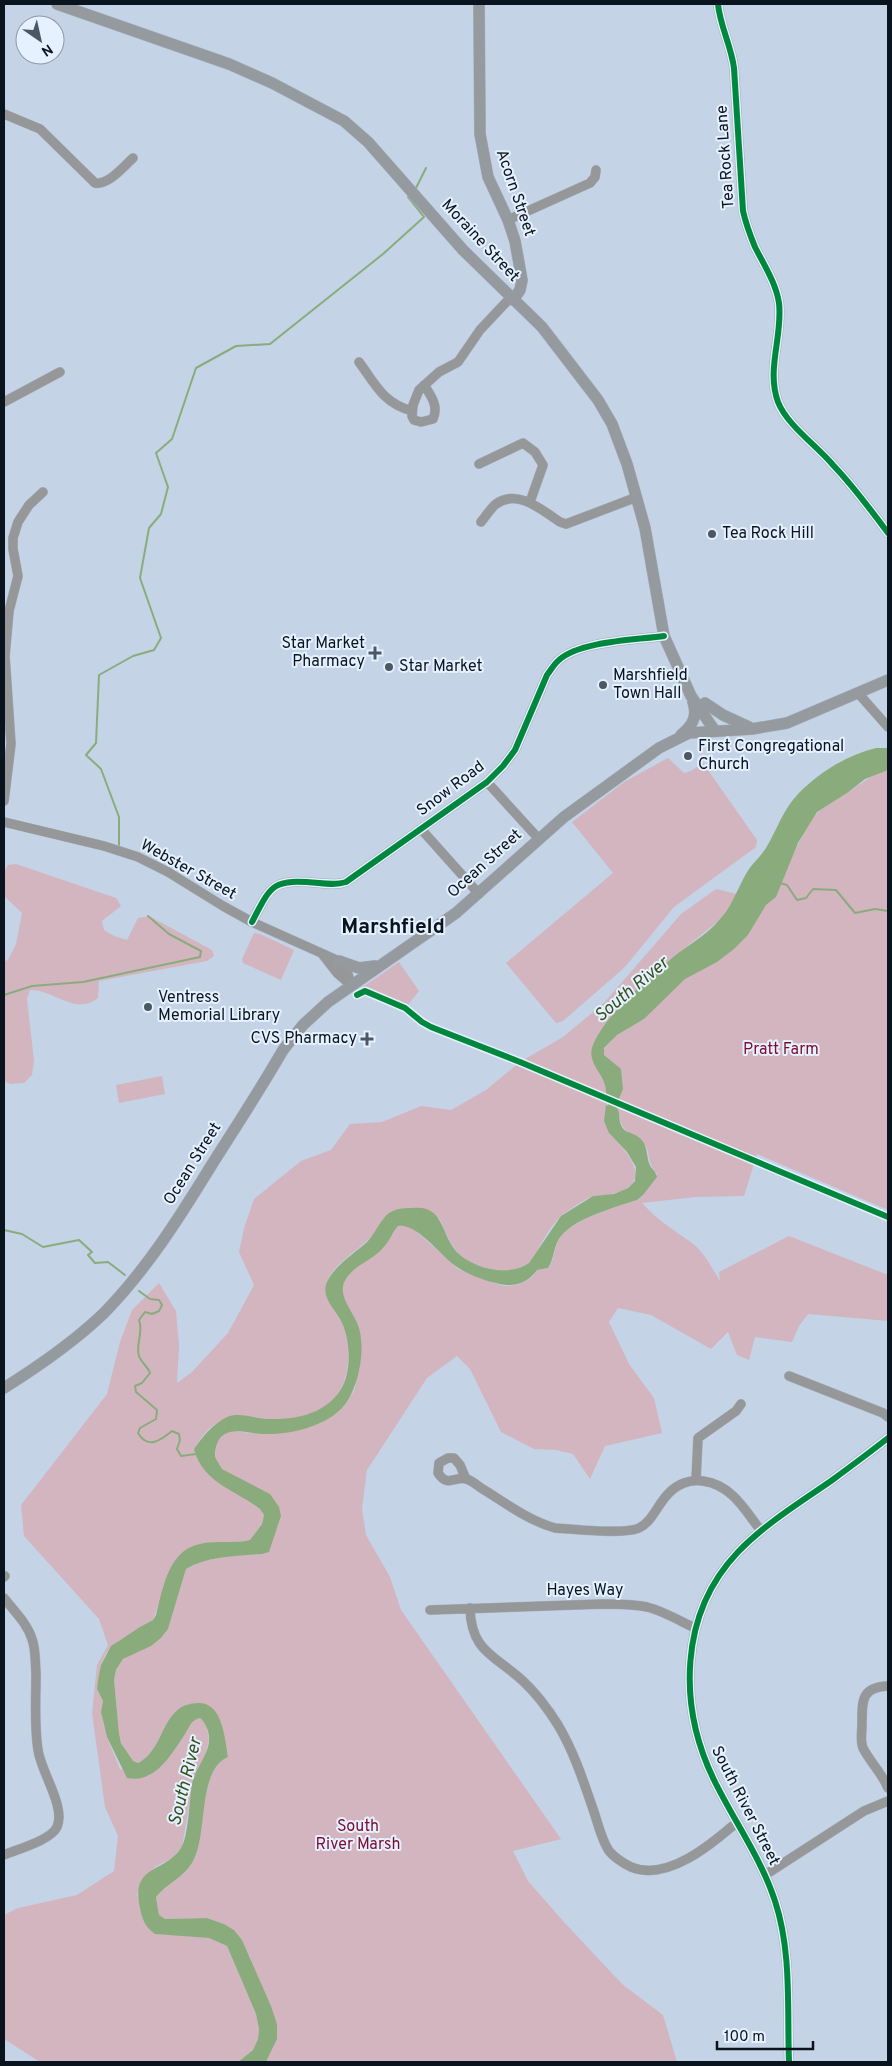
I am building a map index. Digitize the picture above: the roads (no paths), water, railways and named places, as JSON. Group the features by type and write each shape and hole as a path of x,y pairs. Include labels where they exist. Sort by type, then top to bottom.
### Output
{"main road":[{"name":"Moraine Street","path":"57,4 229,64 272,83 344,121 368,142 463,250 542,327 598,400 618,439 636,497 653,565 664,636 691,696 715,731"},
{"name":"Acorn Street","path":"479,4 480,134 488,177 508,220 515,241 522,280 520,290 512,298"},
{"name":"Moraine Street","path":"684,680 705,702 715,731"},
{"name":"Ocean Street","path":"4,1388 45,1361 79,1335 103,1313 135,1278 180,1216 283,1050 314,1014 350,985 442,922 479,894 538,838 564,817 668,743 689,733 752,729 787,723 888,680"},
{"path":"668,743 682,734 692,723 696,713 691,696"},
{"path":"705,702 723,715 752,729"},
{"path":"339,961 359,968 379,965"}],"street":[{"name":"Tea Rock Lane","path":"718,4 720,22 732,56 734,68 743,211 748,230 774,286 779,305 773,381 778,402 784,412 834,465 888,533"},
{"path":"4,114 40,129 91,179 100,184 108,180 133,158"},
{"path":"508,220 590,183 595,177 596,170"},
{"path":"424,385 436,407 436,414 433,419 421,422 414,420 412,411 415,398 424,385 438,372 458,362 480,330 512,298"},
{"path":"359,362 387,400 400,408 412,411"},
{"path":"4,402 60,372"},
{"path":"480,464 523,443 535,452 542,465 530,502"},
{"path":"4,801 11,744 5,656 10,611 18,576 13,538 18,522 29,505 43,492"},
{"path":"481,522 496,504 510,499 530,502 566,524 636,497"},
{"name":"Snow Road","path":"252,922 266,895 275,886 296,881 334,884 346,882 487,782 503,766 515,750 547,675 559,660 570,653 594,645 664,636"},
{"path":"858,693 888,727"},
{"path":"487,782 538,838"},
{"name":"Webster Street","path":"4,822 131,854 168,872 222,906 252,922 339,961"},
{"path":"421,829 479,894"},
{"name":"Webster Street","path":"322,955 350,985"},
{"path":"339,961 348,974 350,985"},
{"path":"789,1376 824,1388 883,1413 888,1417"},
{"path":"696,1480 698,1438 736,1411 741,1404"},
{"name":"South River Street","path":"789,2062 784,1941 775,1901 765,1875 708,1766 694,1723 689,1684 691,1648 695,1628 713,1584 737,1553 761,1532 888,1438"},
{"path":"466,1479 520,1513 548,1526 555,1528 620,1530 636,1529 643,1526 670,1492 686,1482 696,1480 715,1483 726,1489 738,1500 761,1532"},
{"path":"4,1598 23,1622 32,1638 35,1654 38,1749 59,1815 59,1822 52,1834 4,1855"},
{"name":"Hayes Way","path":"430,1610 603,1604 636,1606 658,1610 695,1628"},
{"path":"470,1608 473,1632 482,1647 523,1681 544,1704 557,1724 572,1750 605,1844 615,1858 633,1868 642,1870 669,1866 698,1854 737,1822"},
{"path":"888,1686 874,1688 865,1695 861,1711 862,1746 885,1780 888,1788"},
{"path":"765,1875 864,1811 888,1800"}],"waterway":[{"path":"416,188 426,168"},
{"path":"119,845 119,817 101,769 86,755 96,743 99,675 133,656 154,650 161,638 140,578 149,528 161,514 168,487 156,453 172,439 196,368 236,346 270,344 383,254 424,217 408,197"},
{"path":"780,883 787,885 797,900 806,898 813,889 836,890 855,913 875,909 888,911"},
{"path":"4,995 32,986 83,982 200,957 201,951 169,934 148,916"},
{"path":"4,1230 22,1234 43,1247 79,1240 92,1252 88,1255 95,1263 108,1262 125,1275"},
{"path":"139,1291 150,1299 159,1300 162,1305 159,1311 152,1314 145,1312 139,1320 141,1329 138,1352 150,1373 142,1383 135,1386 136,1392 157,1410 156,1419 140,1428 138,1433 146,1441 155,1442 172,1431 179,1434 180,1440 177,1449 181,1456 196,1454"}],"place":[{"name":"Tea Rock Hill","path":"712,534"},
{"name":"Star Market Pharmacy","path":"375,653"},
{"name":"Star Market","path":"389,667"},
{"name":"Marshfield Town Hall","path":"603,685"},
{"name":"First Congregational Church","path":"688,756"},
{"name":"Ventress Memorial Library","path":"148,1007"},
{"name":"CVS Pharmacy","path":"367,1039"}],"district":[{"name":"Marshfield","path":"393,927"}],"water label":[{"name":"South River","path":"632,990"},
{"name":"South River","path":"186,1782"}],"park label":[{"name":"Pratt Farm","path":"781,1050"},
{"name":"South River Marsh","path":"358,1836"}]}
